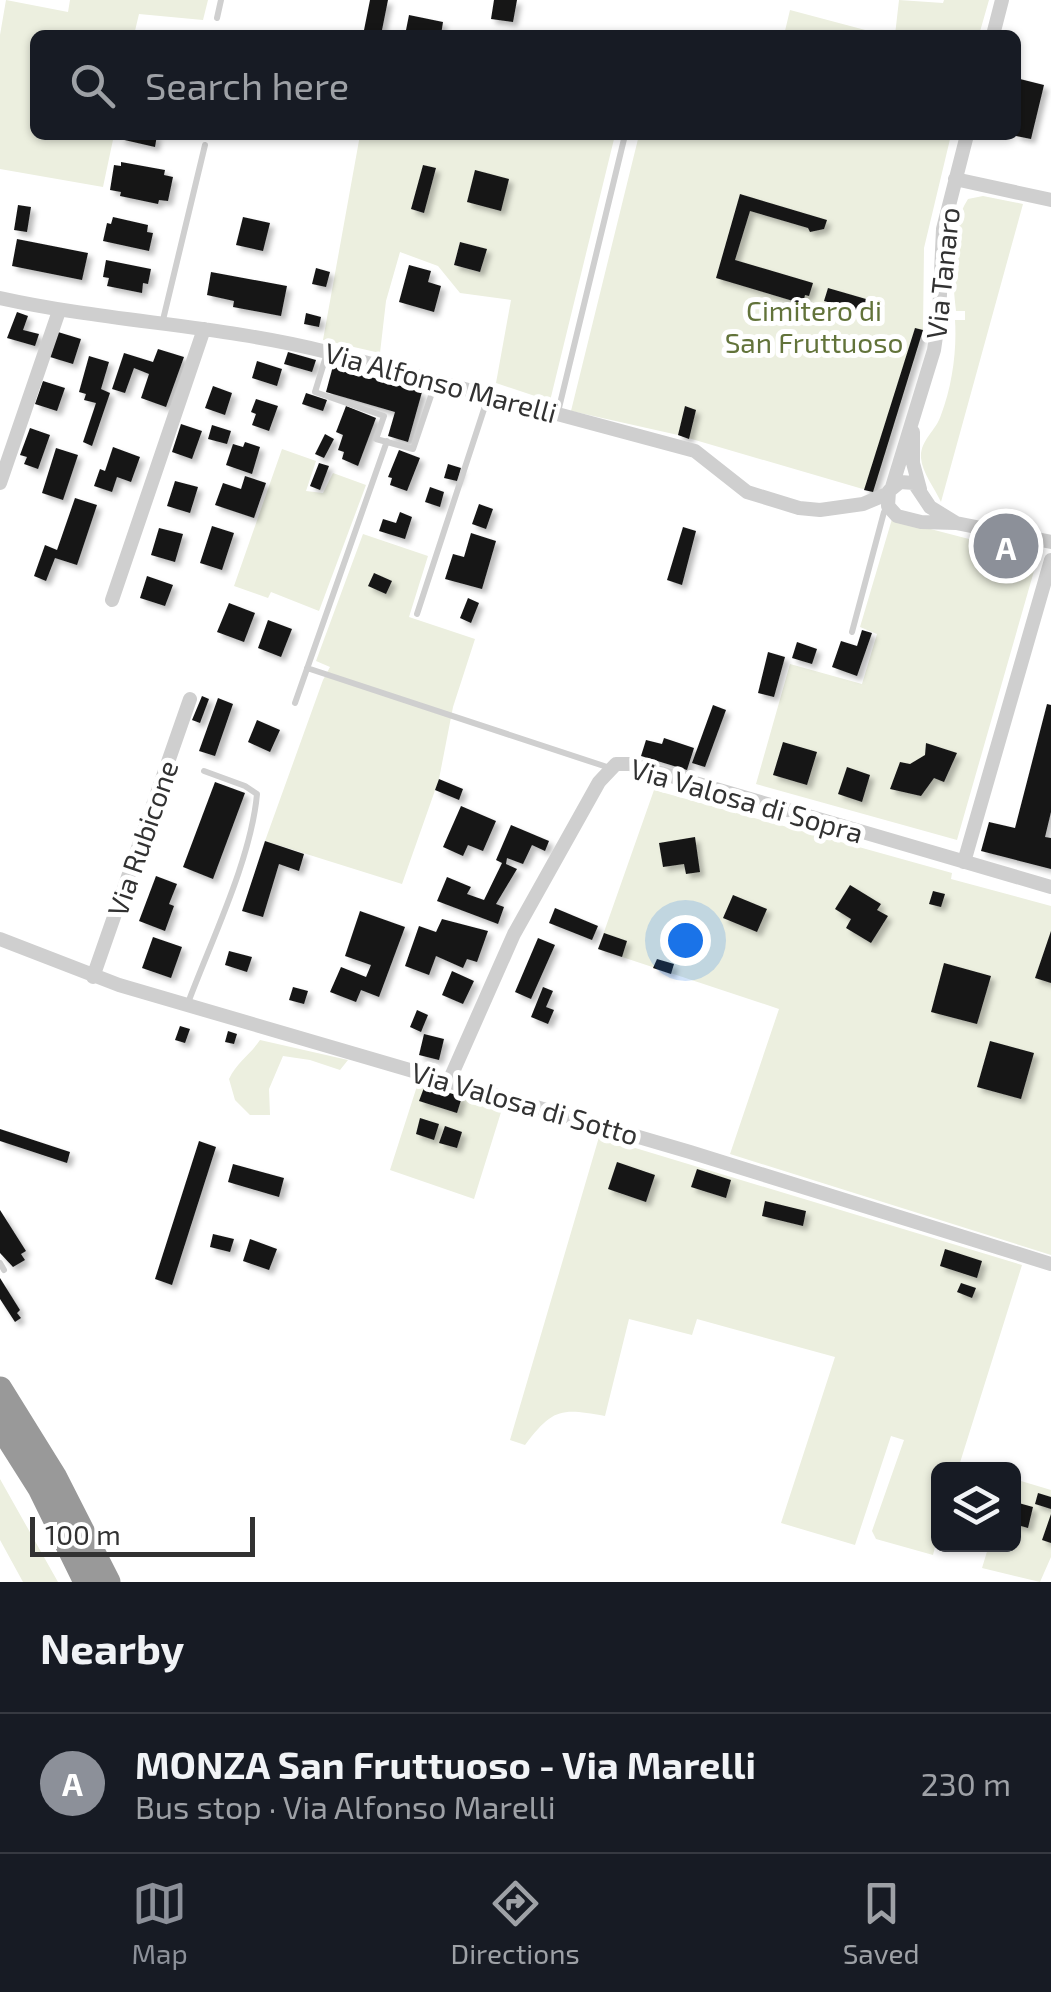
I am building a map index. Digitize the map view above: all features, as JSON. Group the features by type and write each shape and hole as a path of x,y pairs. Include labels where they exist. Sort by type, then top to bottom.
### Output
{"highway":[{"path":"0,1389 54,1476 108,1582"},
{"path":"0,1425 40,1488 86,1582"}],"street":[{"path":"994,30 1002,0"},
{"name":"Via Tanaro","path":"890,490 934,350 940,316 940,248 966,140"},
{"path":"955,179 1051,200"},
{"name":"Via Alfonso Marelli","path":"0,298 58,311 283,341 436,380 695,451 748,492 811,511 857,504 906,481 940,514 956,523"},
{"path":"0,483 58,311"},
{"path":"112,600 204,330"},
{"name":"Via Tanaro","path":"916,411 912,458 922,494"},
{"path":"890,490 888,506 894,515 916,514 922,494"},
{"name":"Via Alfonso Marelli","path":"857,504 925,522 956,523 1051,542"},
{"path":"964,862 1051,560"},
{"name":"Via Rubicone","path":"93,977 190,698"},
{"name":"Via Valosa di Sopra","path":"449,1082 514,934 610,768 630,764 1051,887"},
{"name":"Via Valosa di Sotto","path":"0,938 93,977 690,1152 1051,1264"}],"lane":[{"path":"217,18 221,0"},
{"path":"558,413 624,140"},
{"path":"162,324 204,145"},
{"path":"327,352 316,392 384,416 376,438 413,450 436,380"},
{"path":"418,614 488,394"},
{"path":"295,702 386,442"},
{"path":"852,632 894,515"},
{"path":"307,668 610,768"},
{"path":"187,1006 240,862 257,794 204,771"}],"green space":[{"path":"6,0 68,12 70,0 208,0 203,20 139,14 135,30 30,30 30,140 113,140 103,187 0,169 0,35"},
{"path":"899,0 989,0 980,30 896,30"},
{"path":"790,10 865,30 785,30"},
{"path":"359,140 614,140 550,401 496,383 511,300 460,293 438,266 400,252 386,301 380,353 323,340","holes":["423,165 436,169 423,213 412,209","460,242 486,249 480,272 454,265"]},
{"name":"Cimitero di San Fruttuoso","path":"638,140 950,140 924,248 923,330 873,492 678,435 571,411"},
{"path":"983,196 1023,204 941,502 924,469 921,452 939,421 948,392 955,320 965,320 965,311 956,311 953,254 957,225 968,199"},
{"path":"282,449 316,461 306,491 323,493 333,473 366,485 319,611 271,592 268,598 234,586"},
{"path":"892,519 1038,557 957,840 756,784 790,664 862,684 877,634 860,627"},
{"path":"363,534 428,556 409,617 475,639 453,707 439,779 402,884 265,841 330,667 316,661"},
{"path":"654,790 952,873 951,879 1051,906 1051,1255 730,1154 779,1009 598,949"},
{"path":"260,1040 348,1060 340,1070 283,1056 269,1089 270,1115 250,1115 235,1100 229,1079"},
{"path":"418,1083 502,1109 474,1199 390,1170"},
{"path":"599,1137 1022,1265 960,1462 931,1462 933,1555 876,1539 872,1531 904,1440 891,1436 855,1545 781,1523 835,1357 697,1319 692,1335 629,1319 605,1416 559,1414 543,1424 525,1445 510,1440"},
{"path":"0,1479 58,1582 23,1582 0,1540"},
{"path":"1021,1481 1051,1490 1051,1557 1040,1582 982,1568 987,1552 1021,1552"}],"building":[{"path":"370,0 388,0 382,30 364,30"},
{"path":"494,0 517,0 513,22 491,19"},
{"path":"409,15 443,22 442,30 406,30"},
{"path":"1021,79 1044,85 1031,139 1021,137"},
{"path":"124,140 156,140 155,147"},
{"path":"121,162 165,170 164,175 173,177 168,201 159,200 158,204 110,190 114,165 121,166"},
{"path":"423,165 436,168 424,213 411,209"},
{"path":"475,170 509,179 501,211 467,202"},
{"path":"740,194 827,220 824,229 810,232 808,228 750,211 735,260 813,283 803,304 716,278"},
{"path":"18,205 31,207 27,232 14,230"},
{"path":"113,217 148,225 147,232 153,233 149,251 103,241 107,223 111,224"},
{"path":"243,217 270,223 263,251 236,245"},
{"path":"17,239 88,253 82,280 12,266"},
{"path":"460,242 487,249 480,272 454,265"},
{"path":"106,260 151,269 142,293 107,286 109,278 103,277"},
{"path":"409,265 431,271 428,282 441,286 434,312 399,302"},
{"path":"316,268 330,272 326,287 312,284"},
{"path":"211,272 287,286 281,316 233,307 234,301 207,295"},
{"path":"828,288 866,299 875,305 872,315 824,301"},
{"path":"17,312 28,316 23,330 39,334 35,346 7,338"},
{"path":"306,313 321,317 319,327 304,324"},
{"path":"915,328 923,330 873,492 864,490"},
{"path":"58,332 81,339 73,364 50,357"},
{"path":"158,349 184,357 166,407 141,398 149,374 134,368 125,393 112,389 124,353 153,362"},
{"path":"288,352 316,360 312,372 284,364"},
{"path":"89,356 109,362 101,389 110,393 92,446 83,442 96,403 84,400 86,394 79,392"},
{"path":"257,361 282,369 277,386 252,378"},
{"path":"333,366 422,392 408,442 388,436 395,412 326,392"},
{"path":"43,381 65,388 57,411 35,404"},
{"path":"213,386 232,393 225,415 205,408"},
{"path":"306,393 327,400 323,411 302,404"},
{"path":"256,399 278,406 269,431 252,425"},
{"path":"346,406 376,418 358,466 342,459 344,452 338,450 343,435 336,432"},
{"path":"685,406 696,410 689,439 678,435"},
{"path":"181,424 202,431 192,459 172,452"},
{"path":"212,425 231,431 227,444 208,439"},
{"path":"30,428 50,435 38,469 24,464 27,457 20,455"},
{"path":"325,434 334,439 324,458 315,454"},
{"path":"245,442 260,447 252,474 226,465 233,444 243,447"},
{"path":"113,447 140,457 131,482 117,477 112,492 94,486 100,469 105,471"},
{"path":"56,448 78,455 63,500 42,493"},
{"path":"399,450 420,458 407,491 390,485 392,478 388,477"},
{"path":"319,463 329,466 320,490 310,486"},
{"path":"448,464 461,468 457,481 444,478"},
{"path":"245,476 266,483 254,518 215,505 223,483 241,489"},
{"path":"175,481 198,487 190,513 167,506"},
{"path":"430,487 444,492 440,507 425,502"},
{"path":"75,498 97,505 77,565 55,558 46,581 34,576 45,545 57,550"},
{"path":"479,504 493,509 486,529 472,524"},
{"path":"400,512 412,517 405,539 379,531 383,519 396,523"},
{"path":"212,526 234,533 222,570 200,563"},
{"path":"683,527 696,531 682,585 667,580"},
{"path":"159,528 183,534 175,562 151,555"},
{"path":"471,533 496,541 482,589 445,579 453,554 464,557"},
{"path":"374,573 392,581 386,594 368,586"},
{"path":"147,576 173,585 165,606 140,598"},
{"path":"468,598 479,603 471,623 460,618"},
{"path":"229,603 255,613 244,642 217,632"},
{"path":"268,620 292,629 281,657 258,648"},
{"path":"862,630 872,633 857,676 832,667 841,641 857,646"},
{"path":"797,642 817,649 812,664 792,658"},
{"path":"768,652 785,657 774,697 758,693"},
{"path":"202,696 209,699 200,723 192,720"},
{"path":"218,698 233,704 215,756 199,751"},
{"path":"1047,704 1051,705 1051,812 1045,837 1051,838 1051,869 981,851 989,822 1015,828"},
{"path":"713,705 726,710 705,767 692,763"},
{"path":"257,720 280,730 270,752 248,742"},
{"path":"664,738 694,748 687,770 641,756 646,740 662,744"},
{"path":"783,742 817,752 807,785 773,775"},
{"path":"926,743 957,753 944,782 934,778 921,796 890,789 900,762 910,764 925,755"},
{"path":"847,767 870,775 862,802 838,794"},
{"path":"439,779 463,789 459,800 435,790"},
{"path":"215,782 245,793 213,879 183,867"},
{"path":"461,806 496,821 483,851 468,845 463,856 443,847"},
{"path":"511,825 549,841 545,851 532,845 523,864 507,858 506,864 517,869 496,904 504,907 498,924 437,901 447,877 471,887 467,894 484,900 502,863 496,860"},
{"path":"695,837 700,872 686,874 684,864 663,867 659,843"},
{"path":"265,841 304,854 299,871 279,864 263,917 242,911"},
{"path":"156,876 177,884 165,931 139,921"},
{"path":"850,885 881,904 877,910 888,916 871,943 846,928 851,919 835,909"},
{"path":"933,891 945,894 941,907 929,904"},
{"path":"733,895 767,909 757,932 723,918"},
{"path":"555,908 598,926 592,940 549,923"},
{"path":"360,911 405,927 379,997 361,990 356,1002 330,992 341,967 366,977 371,965 345,956"},
{"path":"442,919 488,931 477,962 467,959 463,968 436,956 429,975 405,966 419,926 436,932"},
{"path":"1051,931 1051,983 1035,978"},
{"path":"604,933 627,941 622,957 598,949"},
{"path":"153,937 182,947 171,978 142,968"},
{"path":"538,938 555,945 531,999 515,992"},
{"path":"229,951 252,957 247,972 225,965"},
{"path":"657,959 674,964 671,974 653,968"},
{"path":"944,963 991,976 977,1024 931,1012"},
{"path":"452,971 474,981 463,1004 442,995"},
{"path":"293,987 308,991 304,1004 289,1000"},
{"path":"543,987 553,991 546,1007 554,1010 548,1024 531,1017"},
{"path":"417,1010 428,1015 421,1032 410,1027"},
{"path":"180,1026 190,1029 185,1043 175,1040"},
{"path":"228,1031 237,1034 234,1044 225,1042"},
{"path":"424,1034 444,1039 439,1060 419,1055"},
{"path":"990,1041 1034,1053 1021,1099 977,1087"},
{"path":"425,1085 462,1097 457,1113 419,1101"},
{"path":"420,1118 439,1124 434,1140 416,1134"},
{"path":"445,1126 462,1132 457,1148 439,1143"},
{"path":"0,1129 70,1152 67,1163 0,1141"},
{"path":"199,1141 216,1147 172,1285 155,1279"},
{"path":"617,1162 655,1175 646,1202 608,1189"},
{"path":"233,1164 284,1178 279,1197 228,1182"},
{"path":"697,1169 731,1180 726,1198 691,1187"},
{"path":"765,1201 806,1211 803,1226 762,1216"},
{"path":"0,1210 26,1251 21,1254 25,1260 13,1267 0,1253"},
{"path":"213,1234 234,1239 230,1252 210,1247"},
{"path":"250,1239 277,1249 269,1270 243,1261"},
{"path":"945,1249 982,1261 977,1278 940,1266"},
{"path":"0,1278 20,1310 17,1313 21,1318 15,1322 0,1299"},
{"path":"961,1283 976,1288 972,1298 957,1292"},
{"path":"1038,1493 1051,1497 1051,1509 1035,1504"},
{"path":"1021,1504 1033,1507 1028,1528 1021,1526"},
{"path":"1051,1514 1051,1543 1042,1540"}],"place":[{"name":"MONZA San Fruttuoso - Via Marelli","path":"1006,546"}]}
